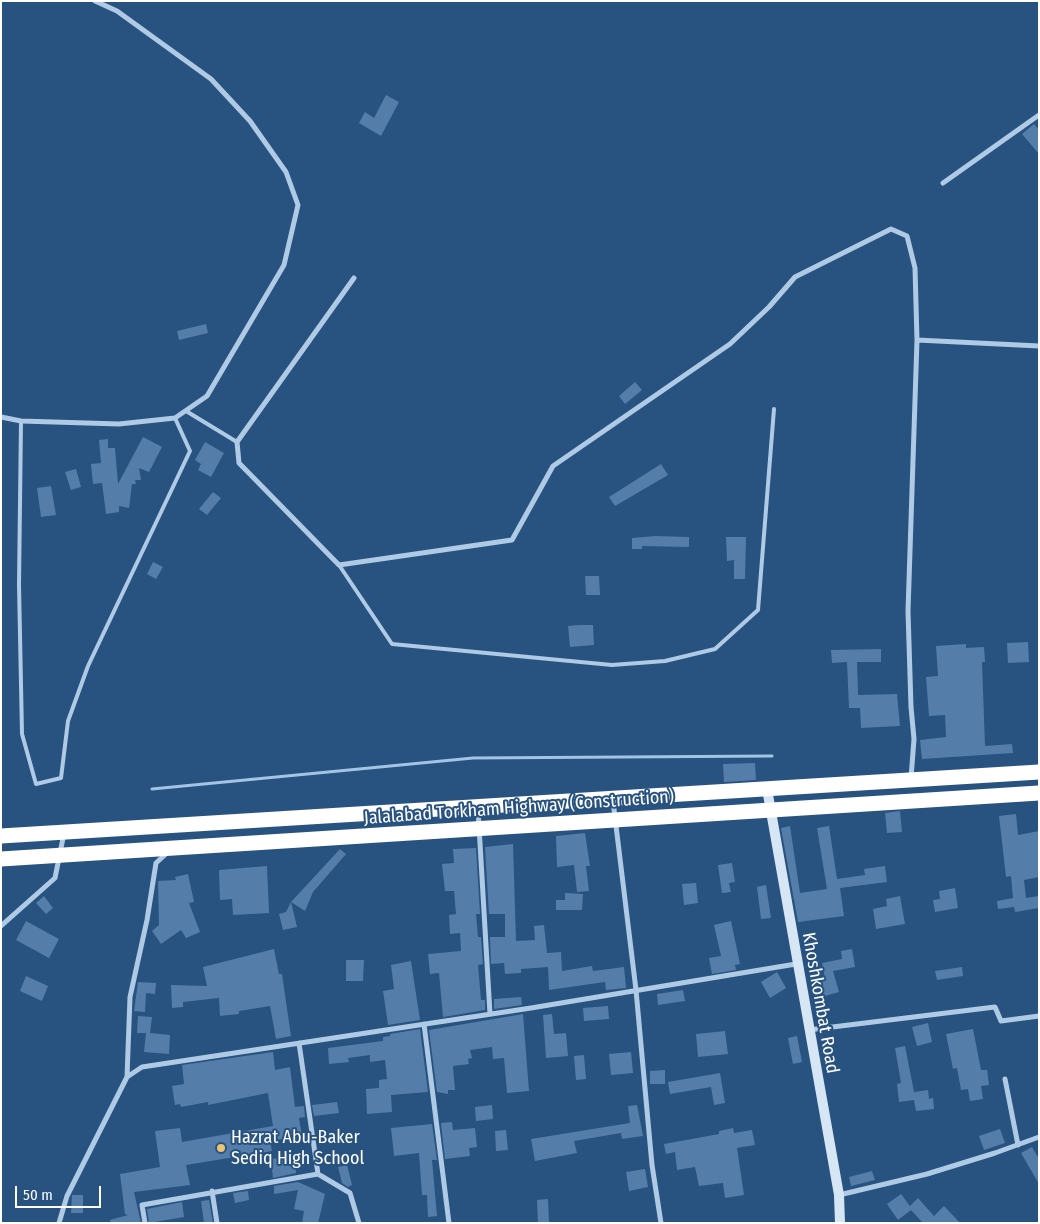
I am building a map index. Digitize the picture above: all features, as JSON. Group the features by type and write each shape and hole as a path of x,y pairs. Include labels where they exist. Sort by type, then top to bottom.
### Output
{"highway":[{"path":"1,836 1039,772"},
{"name":"Jalalabad Torkham Highway (Construction)","path":"1,859 1039,793"},
{"path":"226,823 268,842"}],"street":[{"path":"1,417 21,421 118,424 175,418 186,411 206,396 284,265 298,205 286,172 250,120 211,79 117,11 95,1"},
{"path":"943,183 1039,115"},
{"path":"354,278 237,442 239,463 339,565 512,540 553,466 730,344 769,306 795,277 891,228 907,236 915,268 917,340 908,612 914,739 911,780"},
{"path":"917,340 1039,346"},
{"name":"Khoshkombat Road","path":"767,789 796,964 838,1195 840,1223"},
{"path":"613,798 636,990 652,1165 661,1223"},
{"path":"477,806 480,829 490,1014"},
{"path":"1,926 55,878 64,833"},
{"path":"60,1223 67,1196 127,1077 130,997 147,920 156,863 172,848"},
{"path":"127,1077 142,1067 490,1014 796,964"},
{"path":"808,1030 995,1006 1001,1021 1039,1016"},
{"path":"424,1024 449,1223"},
{"path":"299,1043 318,1174"},
{"path":"1005,1079 1018,1145"},
{"path":"838,1195 927,1174 1038,1138"},
{"path":"144,1223 142,1205 212,1191 318,1174 350,1194 359,1223"},
{"path":"212,1191 217,1223"}],"lane":[{"path":"339,565 392,644 612,665 665,661 715,649 758,610 774,409"},
{"path":"186,411 237,442"},
{"path":"21,421 19,585 22,734 36,784 61,778 68,721 88,666 190,451 175,418"}],"building":[{"path":"386,95 399,102 381,136 359,123 365,112 374,118"},
{"path":"1034,124 1039,130 1039,154 1022,134"},
{"path":"206,324 208,333 179,340 177,331"},
{"path":"635,382 642,390 625,404 619,396"},
{"path":"143,437 162,447 149,472 139,468 141,480 135,480 136,484 132,484 129,508 119,506 119,512 106,514 102,483 93,484 91,464 101,463 99,440 108,439 108,448 115,448 118,484"},
{"path":"205,442 224,453 211,477 198,470 201,464 195,460"},
{"path":"661,464 668,475 615,506 609,497"},
{"path":"76,469 81,487 71,490 65,472"},
{"path":"51,486 56,515 41,517 37,488"},
{"path":"213,492 221,498 207,515 199,509"},
{"path":"655,536 689,537 689,547 642,546 642,549 632,549 632,538"},
{"path":"726,537 746,537 745,579 734,579 734,560 727,561"},
{"path":"153,562 163,567 156,579 147,574"},
{"path":"585,576 599,576 600,595 586,595"},
{"path":"593,625 594,645 570,647 568,626"},
{"path":"1028,642 1029,662 1008,663 1007,643"},
{"path":"966,644 966,648 984,647 985,662 982,662 985,746 1012,744 1013,753 922,759 920,740 946,737 945,715 929,716 926,677 938,676 936,646"},
{"path":"881,649 881,662 857,662 858,695 897,694 900,726 861,728 860,708 849,708 847,662 832,663 831,650"},
{"path":"755,763 756,780 724,782 723,764"},
{"path":"900,811 902,832 887,833 885,813"},
{"path":"1016,814 1018,835 1039,831 1039,877 1024,880 1026,898 1039,896 1039,908 1015,912 1014,907 998,909 997,901 1013,898 1011,876 1006,877 999,816"},
{"path":"790,826 800,893 827,889 817,828 829,826 837,879 865,875 864,869 885,866 887,882 840,888 844,916 798,922 781,828"},
{"path":"585,833 590,866 586,866 589,891 577,892 574,865 557,867 556,836"},
{"path":"513,844 516,941 535,940 534,926 544,925 547,953 561,952 562,971 592,966 593,971 624,967 626,988 606,990 605,982 549,990 548,967 521,969 521,973 505,974 504,963 491,964 490,937 505,937 505,914 489,914 485,847"},
{"path":"476,848 480,914 476,914 478,937 481,937 483,964 478,965 481,1000 485,1000 485,1010 443,1017 439,973 430,974 428,954 461,951 460,933 450,934 449,915 456,914 454,891 445,891 442,864 454,863 453,849"},
{"path":"340,849 346,854 313,892 305,911 291,902"},
{"path":"732,863 735,882 729,883 731,892 722,893 718,865"},
{"path":"267,866 269,913 233,915 232,899 220,900 219,870"},
{"path":"188,874 194,902 189,903 200,932 186,938 181,930 161,944 152,931 159,925 158,881 176,880 175,877"},
{"path":"696,883 698,903 684,905 682,884"},
{"path":"766,885 771,918 761,919 757,887"},
{"path":"955,888 958,908 935,912 933,900 940,899 939,891"},
{"path":"565,893 583,894 582,910 556,910 556,900 565,900"},
{"path":"44,896 53,908 46,914 36,903"},
{"path":"900,896 905,924 876,929 873,909 887,906 886,899"},
{"path":"291,902 297,927 283,930 279,914 286,912"},
{"path":"26,921 59,939 49,958 16,940"},
{"path":"731,921 740,964 735,965 736,970 712,974 709,958 721,956 714,925"},
{"path":"274,949 279,974 282,974 291,1036 276,1039 270,1006 239,1011 239,1014 220,1016 219,998 183,1002 183,1007 172,1008 171,985 207,986 203,967"},
{"path":"852,949 855,967 833,971 839,992 818,998 813,982 825,978 822,963 842,959 841,951"},
{"path":"346,960 364,960 363,981 346,981"},
{"path":"411,961 420,1020 388,1025 383,991 394,989 391,965"},
{"path":"962,967 963,976 937,980 935,971"},
{"path":"777,972 786,988 770,998 761,982"},
{"path":"26,976 48,986 42,1001 20,991"},
{"path":"138,982 156,983 155,994 146,993 145,1012 134,1011"},
{"path":"683,990 685,1001 658,1005 657,994"},
{"path":"521,997 522,1005 494,1009 494,999"},
{"path":"608,1006 609,1019 584,1021 583,1008"},
{"path":"523,1014 529,1091 507,1093 504,1058 493,1059 492,1047 470,1050 472,1058 468,1059 469,1064 453,1066 455,1090 448,1090 448,1094 437,1092 429,1030"},
{"path":"552,1014 554,1034 566,1033 568,1056 546,1058 543,1015"},
{"path":"138,1016 152,1017 150,1033 170,1035 169,1054 144,1052 146,1033 137,1033"},
{"path":"928,1023 932,1042 917,1046 912,1027"},
{"path":"420,1029 428,1092 391,1095 392,1112 367,1114 366,1089 379,1088 379,1080 387,1079 385,1060 370,1062 370,1055 348,1058 349,1062 329,1064 328,1048 383,1041 383,1037 390,1036 390,1034"},
{"path":"973,1029 981,1070 987,1070 989,1085 981,1086 983,1099 970,1101 968,1089 961,1090 957,1068 953,1069 946,1034"},
{"path":"725,1031 728,1054 698,1057 696,1034"},
{"path":"797,1036 802,1062 793,1064 788,1038"},
{"path":"905,1046 914,1092 928,1090 929,1099 933,1098 934,1109 916,1111 914,1100 899,1102 897,1084 901,1083 895,1048"},
{"path":"273,1052 275,1070 290,1067 295,1107 304,1106 305,1117 299,1118 302,1136 270,1141 272,1151 186,1165 190,1185 134,1192 141,1223 111,1223 110,1220 128,1215 125,1214 120,1174 160,1167 155,1131 180,1128 182,1142 273,1126 268,1093 208,1105 208,1102 181,1107 180,1104 175,1105 172,1086 184,1084 182,1065"},
{"path":"631,1052 633,1073 611,1075 609,1054"},
{"path":"584,1055 586,1079 576,1080 574,1056"},
{"path":"665,1070 665,1084 650,1084 650,1071"},
{"path":"720,1073 725,1103 714,1105 711,1087 670,1094 668,1082"},
{"path":"337,1102 339,1113 314,1116 312,1105"},
{"path":"492,1105 493,1119 476,1121 475,1107"},
{"path":"637,1105 643,1136 622,1139 621,1133 574,1141 577,1153 535,1161 531,1139 630,1123 628,1106"},
{"path":"452,1122 453,1130 475,1128 477,1147 469,1148 470,1156 445,1159 441,1123"},
{"path":"432,1124 437,1160 432,1160 437,1216 428,1217 427,1195 422,1195 419,1153 394,1156 391,1128"},
{"path":"733,1128 734,1133 752,1130 755,1145 737,1148 744,1195 725,1198 723,1183 699,1186 695,1167 677,1170 675,1152 666,1154 664,1144 719,1134 719,1131"},
{"path":"1000,1129 1005,1143 984,1150 979,1136"},
{"path":"506,1130 508,1150 496,1151 495,1131"},
{"path":"1032,1147 1039,1159 1039,1184 1021,1153"},
{"path":"295,1156 296,1173 273,1178 271,1159"},
{"path":"347,1165 352,1185 348,1187 342,1183 338,1167"},
{"path":"645,1169 648,1187 629,1191 626,1172"},
{"path":"872,1171 875,1180 851,1186 849,1177"},
{"path":"298,1182 325,1194 318,1223 302,1223 304,1211 294,1209 298,1190 274,1194 274,1186"},
{"path":"248,1191 249,1200 235,1203 233,1193"},
{"path":"901,1194 910,1206 918,1198 934,1216 944,1206 960,1223 923,1223 911,1210 898,1220 887,1204"},
{"path":"72,1195 83,1195 83,1213 71,1213"},
{"path":"548,1199 549,1223 538,1223 537,1200"},
{"path":"209,1200 213,1223 204,1223 201,1201"},
{"path":"182,1202 184,1217 149,1223 147,1209"}],"waterway":[{"path":"152,789 473,758 772,756"}],"place":[{"name":"Hazrat Abu-Baker Sediq High School","path":"221,1148"}]}
